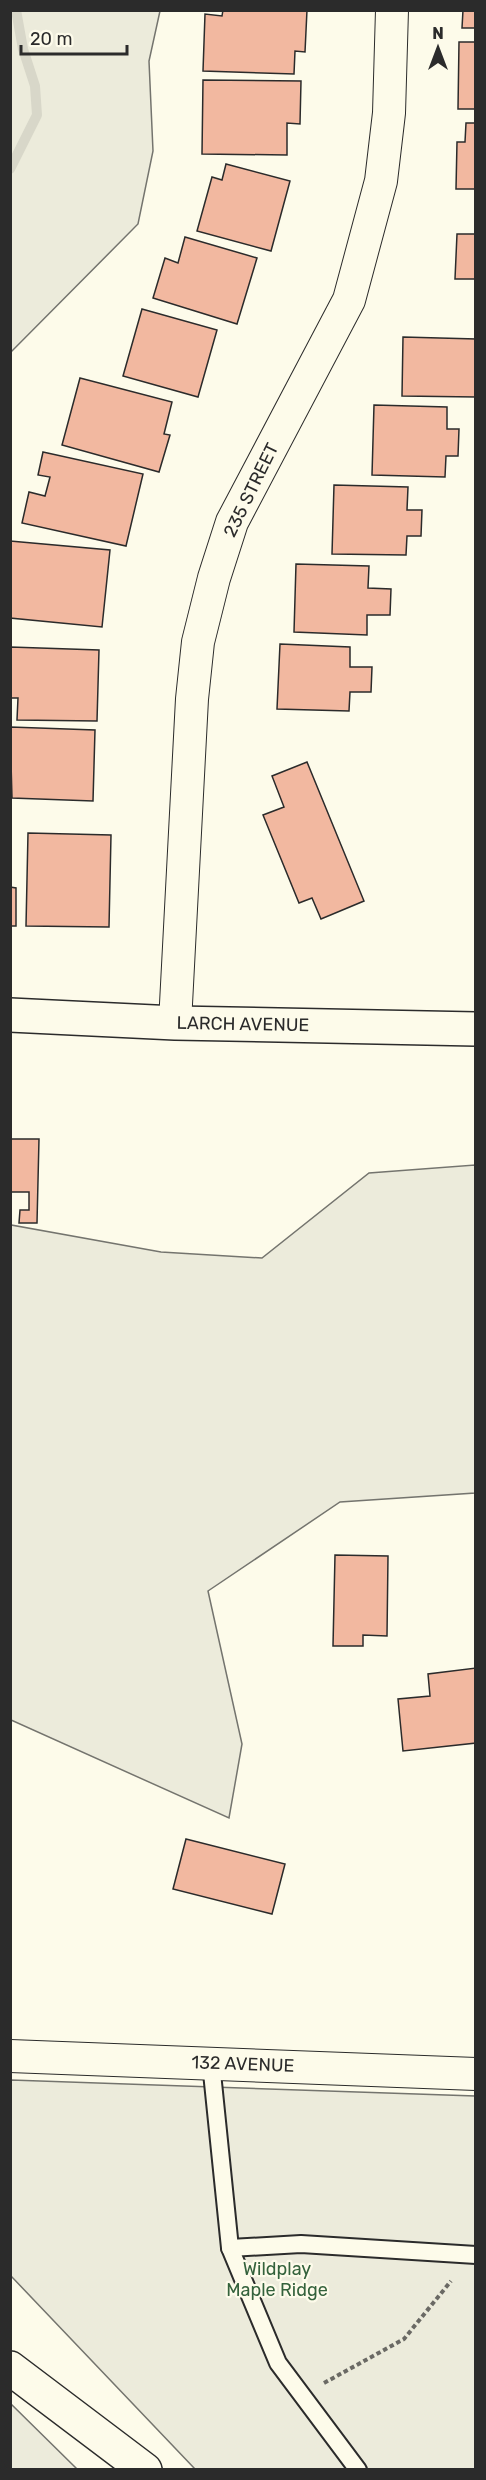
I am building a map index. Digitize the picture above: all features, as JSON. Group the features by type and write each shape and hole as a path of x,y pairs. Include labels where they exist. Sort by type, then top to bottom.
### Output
{"street":[{"name":"235 STREET","path":"175,1023 192,699 198,642 214,578 232,522 349,300 381,181 389,113 392,10"},
{"name":"LARCH AVENUE","path":"10,1015 175,1023 476,1029"},
{"name":"132 AVENUE","path":"10,2056 476,2074"},
{"path":"10,2368 145,2469"}],"lane":[{"path":"212,2063 230,2248 278,2363 358,2469"},
{"path":"230,2248 301,2244 474,2254"}],"path":[{"path":"302,2395 404,2339 474,2254"}],"green space":[{"path":"11,10 160,11 149,61 153,151 138,224 11,352"},
{"path":"475,1165 475,1493 340,1502 208,1591 242,1744 229,1818 11,1720 11,1225 161,1252 262,1258 369,1173"},
{"name":"Wildplay Maple Ridge","path":"11,2080 475,2096 475,2469 195,2469 11,2276"},
{"path":"11,2404 77,2469 11,2469"}],"building":[{"path":"223,10 307,10 305,52 295,51 294,74 203,71 205,14 222,16"},
{"path":"463,10 476,10 476,28 462,28"},
{"path":"459,42 476,42 476,109 458,109"},
{"path":"203,80 301,81 300,124 287,123 287,155 202,154"},
{"path":"466,123 476,123 476,189 456,189 457,142 465,142"},
{"path":"226,164 290,181 271,251 197,231 212,177 222,180"},
{"path":"457,234 476,234 476,279 455,279"},
{"path":"185,237 257,258 237,324 153,298 165,258 178,263"},
{"path":"142,309 217,330 198,397 123,376"},
{"path":"403,337 476,339 476,397 402,396"},
{"path":"80,378 172,402 164,434 170,435 159,472 62,445"},
{"path":"374,405 447,407 447,429 459,429 458,456 446,456 445,477 372,475"},
{"path":"43,452 143,474 126,546 22,523 29,492 45,496 50,477 38,475"},
{"path":"334,485 408,487 407,510 422,510 421,536 407,536 406,555 332,554"},
{"path":"10,541 110,550 102,627 10,618"},
{"path":"296,564 369,566 368,588 391,589 390,615 367,615 367,635 294,632"},
{"path":"280,644 350,647 350,667 372,667 371,692 350,692 349,711 277,709"},
{"path":"10,647 99,650 97,721 17,720 18,698 10,698"},
{"path":"10,727 95,730 93,801 12,798"},
{"path":"307,762 364,901 321,919 312,898 299,903 263,815 284,807 272,776"},
{"path":"28,833 111,835 109,927 26,926"},
{"path":"10,887 16,888 16,926 10,926"},
{"path":"10,1139 39,1139 37,1223 19,1223 20,1210 29,1210 29,1192 10,1192"},
{"path":"335,1555 388,1556 387,1636 363,1635 363,1646 333,1646"},
{"path":"476,1668 476,1743 403,1751 398,1699 430,1696 428,1674"},
{"path":"186,1839 285,1864 272,1914 173,1889"}],"waterway":[{"path":"10,169 37,115 35,86 23,49 16,10"}]}
